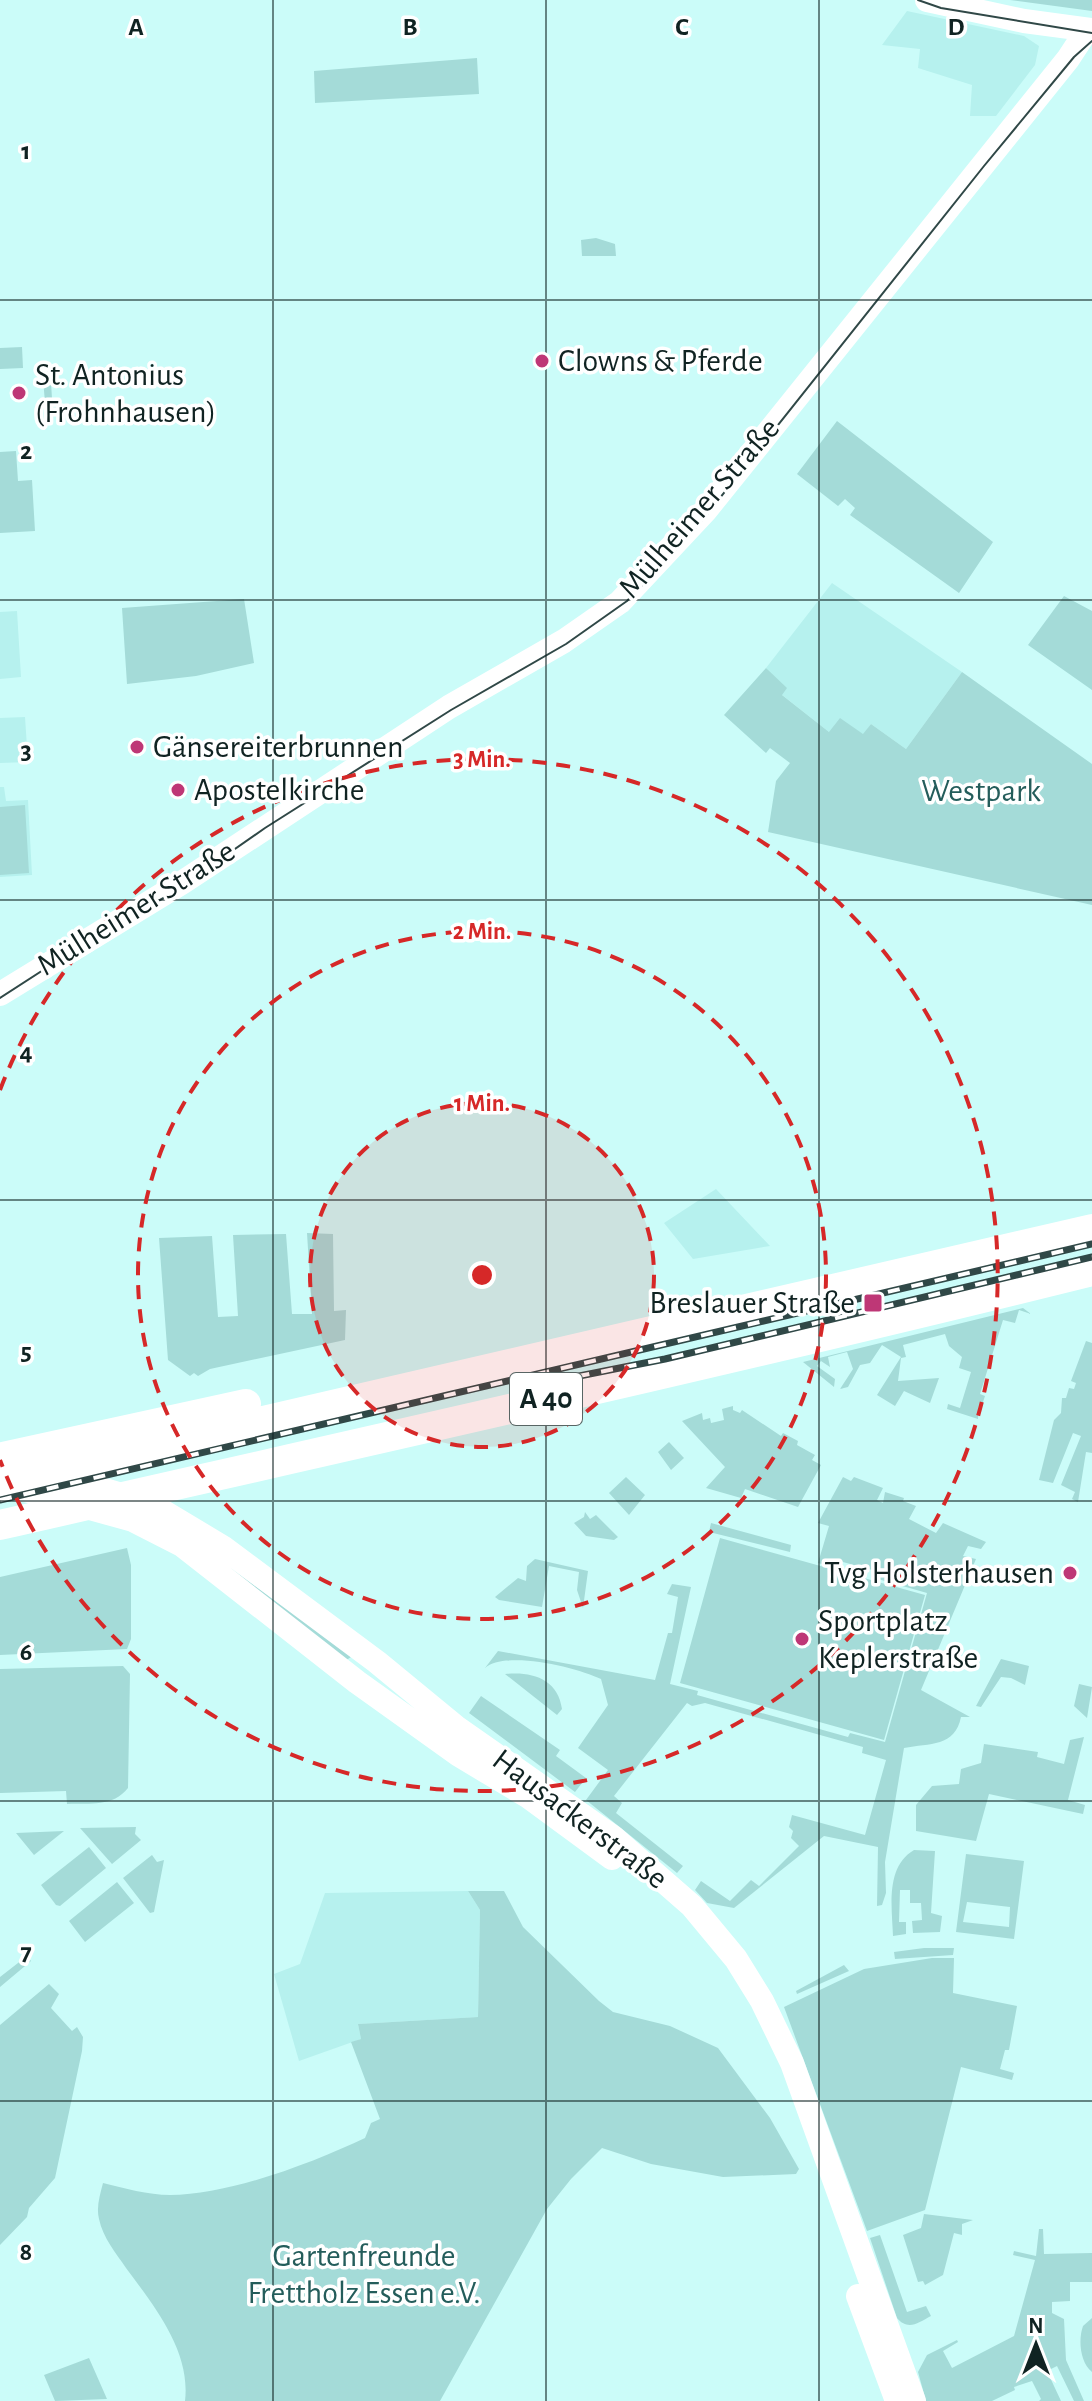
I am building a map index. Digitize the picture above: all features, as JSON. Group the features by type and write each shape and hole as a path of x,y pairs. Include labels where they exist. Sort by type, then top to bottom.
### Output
{"highway":[{"path":"4,1467 512,1345 613,1328 688,1323 1092,1229"},
{"name":"A 40","path":"0,1525 620,1381 790,1346 1092,1271"}],"main road":[{"path":"927,0 1090,30"},
{"name":"Mülheimer Straße","path":"0,994 183,882 412,730 564,641 620,602 706,510 1090,30"},
{"name":"Hausackerstraße","path":"4,1467 149,1503 224,1548 377,1662 456,1727 613,1837 677,1892 736,1959 762,2001 792,2063 914,2401"},
{"name":"Hausackerstraße","path":"4,1467 148,1526 182,1545 357,1682 606,1852 697,1935 748,2008 776,2066 897,2401"}],"shaded area":[{"path":"907,11 1024,36 1039,46 1035,65 996,116 970,116 972,85 918,68 920,49 882,45"},
{"path":"832,583 962,672 906,749 871,724 864,734 829,732 781,694 777,681 766,668"},
{"path":"17,611 21,677 0,679 0,612"},
{"path":"25,717 28,762 0,763 0,718"},
{"path":"0,787 4,787 6,801 28,800 32,875 0,877"},
{"path":"716,1189 770,1246 693,1259 664,1223"},
{"path":"468,1891 480,1910 478,2017 358,2024 361,2039 299,2061 274,1974 300,1964 325,1893"}],"green space":[{"path":"1010,0 1092,0 1092,11"},
{"path":"477,58 479,94 315,103 314,71"},
{"path":"596,238 615,244 616,256 582,256 581,240"},
{"path":"22,347 23,368 0,369 0,348"},
{"path":"42,366 50,366 53,415 46,415"},
{"path":"837,421 993,542 959,593 850,515 855,508 845,499 838,506 797,474"},
{"path":"16,451 18,481 32,480 35,531 0,533 0,452"},
{"path":"1064,596 1092,611 1092,690 1028,645"},
{"path":"244,599 254,663 196,676 127,684 122,608"},
{"name":"Westpark","path":"766,668 787,688 782,695 829,732 840,718 863,734 871,724 906,749 962,672 1092,764 1092,905 768,832 776,781 790,763 770,748 766,753 724,715"},
{"path":"25,805 29,873 0,875 0,807"},
{"path":"307,1233 333,1234 334,1311 346,1310 345,1340 210,1369 198,1376 194,1373 190,1376 168,1360 159,1238 212,1236 218,1317 238,1316 233,1235 286,1234 292,1314 312,1314"},
{"path":"1023,1308 1031,1314 1019,1310 1015,1323 1003,1320 980,1394 985,1396 982,1405 979,1404 978,1419 947,1409 948,1404 960,1408 971,1372 959,1368 962,1357 949,1346 945,1334 903,1345 906,1357 901,1358 898,1381 939,1378 930,1403 904,1391 895,1406 877,1395 901,1357 882,1345 870,1363 860,1365 848,1387 840,1389 853,1369 847,1352 828,1357 830,1367 821,1361 817,1366 835,1379 834,1387 803,1362"},
{"path":"1086,1341 1092,1343 1092,1453 1086,1452 1078,1502 1072,1499 1075,1492 1061,1485 1081,1436 1073,1433 1053,1483 1039,1480 1054,1420 1061,1413 1062,1398 1066,1398 1069,1388 1074,1389 1076,1383 1071,1381"},
{"path":"733,1406 733,1410 740,1413 742,1410 781,1436 783,1433 798,1441 797,1445 815,1455 812,1460 821,1465 798,1507 745,1489 741,1498 706,1488 725,1467 682,1421 702,1413 703,1420 710,1418 711,1423 724,1420 722,1409"},
{"path":"669,1442 684,1458 671,1470 658,1452"},
{"path":"626,1477 645,1495 629,1515 609,1493"},
{"path":"843,1477 851,1481 854,1477 883,1488 877,1500 883,1503 885,1492 904,1498 903,1501 916,1506 909,1519 936,1533 943,1523 986,1542 981,1549 968,1546 963,1556 976,1559 921,1690 970,1717 961,1717 958,1727 947,1739 904,1748 885,1862 886,1893 882,1905 877,1906 878,1847 824,1836 734,1908 707,1903 695,1890 701,1881 730,1901 751,1880 759,1886 799,1846 791,1838 793,1831 789,1827 792,1815 865,1835 886,1760 862,1753 863,1747 705,1703 692,1706 687,1703 614,1796 622,1803 616,1813 683,1866 677,1873 586,1800 608,1770 578,1748 608,1705 601,1679 559,1666 524,1660 508,1660 485,1668 498,1651 655,1680 668,1633 672,1633 678,1597 667,1594 672,1584 691,1587 670,1684 698,1691 697,1695 848,1737 850,1733 885,1742 927,1593 871,1577 872,1570 832,1559 829,1566 818,1563 829,1526 818,1523"},
{"path":"585,1512 590,1519 596,1515 618,1537 614,1540 586,1536 574,1523 584,1517"},
{"path":"711,1523 791,1545 790,1552 709,1532"},
{"name":"Sportplatz Keplerstraße","path":"720,1538 925,1595 884,1740 680,1683"},
{"path":"127,1548 131,1565 131,1639 127,1649 0,1655 0,1577"},
{"path":"207,1551 348,1653 351,1657 345,1661"},
{"path":"535,1559 588,1571 583,1608 577,1590 579,1572 549,1566 542,1607 495,1597 518,1578 526,1581 527,1566"},
{"path":"1001,1659 1029,1666 1025,1685 1001,1677 981,1707 976,1706"},
{"path":"123,1666 130,1674 128,1788 115,1798 92,1804 67,1804 66,1791 0,1793 0,1669"},
{"path":"505,1674 525,1674 542,1679 555,1690 562,1709 557,1715"},
{"path":"1079,1684 1092,1687 1087,1718 1074,1706"},
{"path":"481,1696 560,1750 556,1756 586,1778 575,1792 469,1713"},
{"path":"1084,1737 1068,1800 1085,1805 1083,1814 989,1794 976,1841 916,1831 916,1805 932,1786 959,1784 961,1769 981,1763 984,1744 1038,1752 1037,1757 1064,1764 1070,1740"},
{"path":"136,1827 135,1834 141,1840 112,1864 80,1828"},
{"path":"64,1831 34,1855 16,1833"},
{"path":"89,1847 106,1868 60,1906 56,1905 41,1885"},
{"path":"914,1850 935,1851 931,1913 942,1916 940,1932 913,1933 912,1921 922,1920 921,1903 910,1903 910,1890 900,1890 899,1922 906,1922 906,1934 893,1936 894,1877 905,1857"},
{"path":"966,1854 1024,1861 1014,1939 956,1932","holes":["967,1902 1010,1907 1009,1927 963,1922"]},
{"path":"152,1855 157,1862 164,1860 154,1912 150,1913 123,1878"},
{"path":"117,1882 134,1903 85,1942 69,1921"},
{"name":"Gartenfreunde Frettholz Essen e.V.","path":"468,1891 504,1891 523,1927 613,2012 670,2026 718,2048 770,2118 799,2169 796,2174 723,2177 651,2164 602,2148 547,2209 440,2401 185,2401 182,2364 168,2330 110,2245 101,2226 98,2206 103,2183 162,2195 218,2190 296,2167 365,2138 371,2123 380,2119 351,2042 361,2039 358,2024 478,2017 480,1910"},
{"path":"954,1948 953,1955 895,1959 894,1952"},
{"path":"27,1956 31,1961 0,1987 0,1977"},
{"path":"932,1958 954,1958 953,1993 1017,2006 1009,2050 1005,2050 1000,2069 1014,2073 1012,2080 961,2067 925,2210 867,2231 784,2007 864,1969"},
{"path":"844,1965 849,1971 797,1994 796,1991"},
{"path":"49,1984 59,1994 51,2008 72,2031 77,2027 83,2037 82,2051 55,2178 29,2208 27,2217 0,2245 0,2025"},
{"path":"924,2214 973,2220 962,2224 962,2235 954,2233 943,2275 925,2285 923,2281 918,2282 903,2235 921,2228"},
{"path":"1039,2229 1043,2229 1044,2254 1092,2253 1092,2282 1070,2282 1070,2301 1052,2302 1052,2313 1064,2319 1066,2360 1084,2401 1074,2401 1057,2366 1047,2371 1061,2401 1039,2401 1041,2399 1032,2381 1014,2387 1015,2390 992,2401 926,2401 918,2372 927,2355 957,2340 943,2351 952,2368 1014,2336 1035,2260 1013,2255 1014,2251 1036,2256"},
{"path":"880,2235 907,2312 926,2306 931,2316 909,2325 897,2318 870,2238"},
{"path":"1092,2318 1092,2372 1085,2363 1080,2344 1083,2326"},
{"path":"89,2358 107,2399 55,2401 44,2375"}],"tram line":[{"path":"918,0 941,8 1092,33"},
{"path":"0,998 102,932 169,895 265,828 451,710 566,644 627,601 696,528 984,166 1074,57 1092,41"}],"railway":[{"path":"0,1500 1092,1244"},
{"path":"554,1381 665,1359 1092,1257"}],"place":[{"name":"Clowns & Pferde","path":"542,361"},
{"name":"St. Antonius (Frohnhausen)","path":"19,393"},
{"name":"Gänsereiterbrunnen","path":"137,747"},
{"name":"Apostelkirche","path":"178,790"},
{"name":"Breslauer Straße","path":"873,1303"},
{"name":"Tvg Holsterhausen","path":"1070,1573"},
{"name":"Sportplatz Keplerstraße","path":"802,1639"}]}
